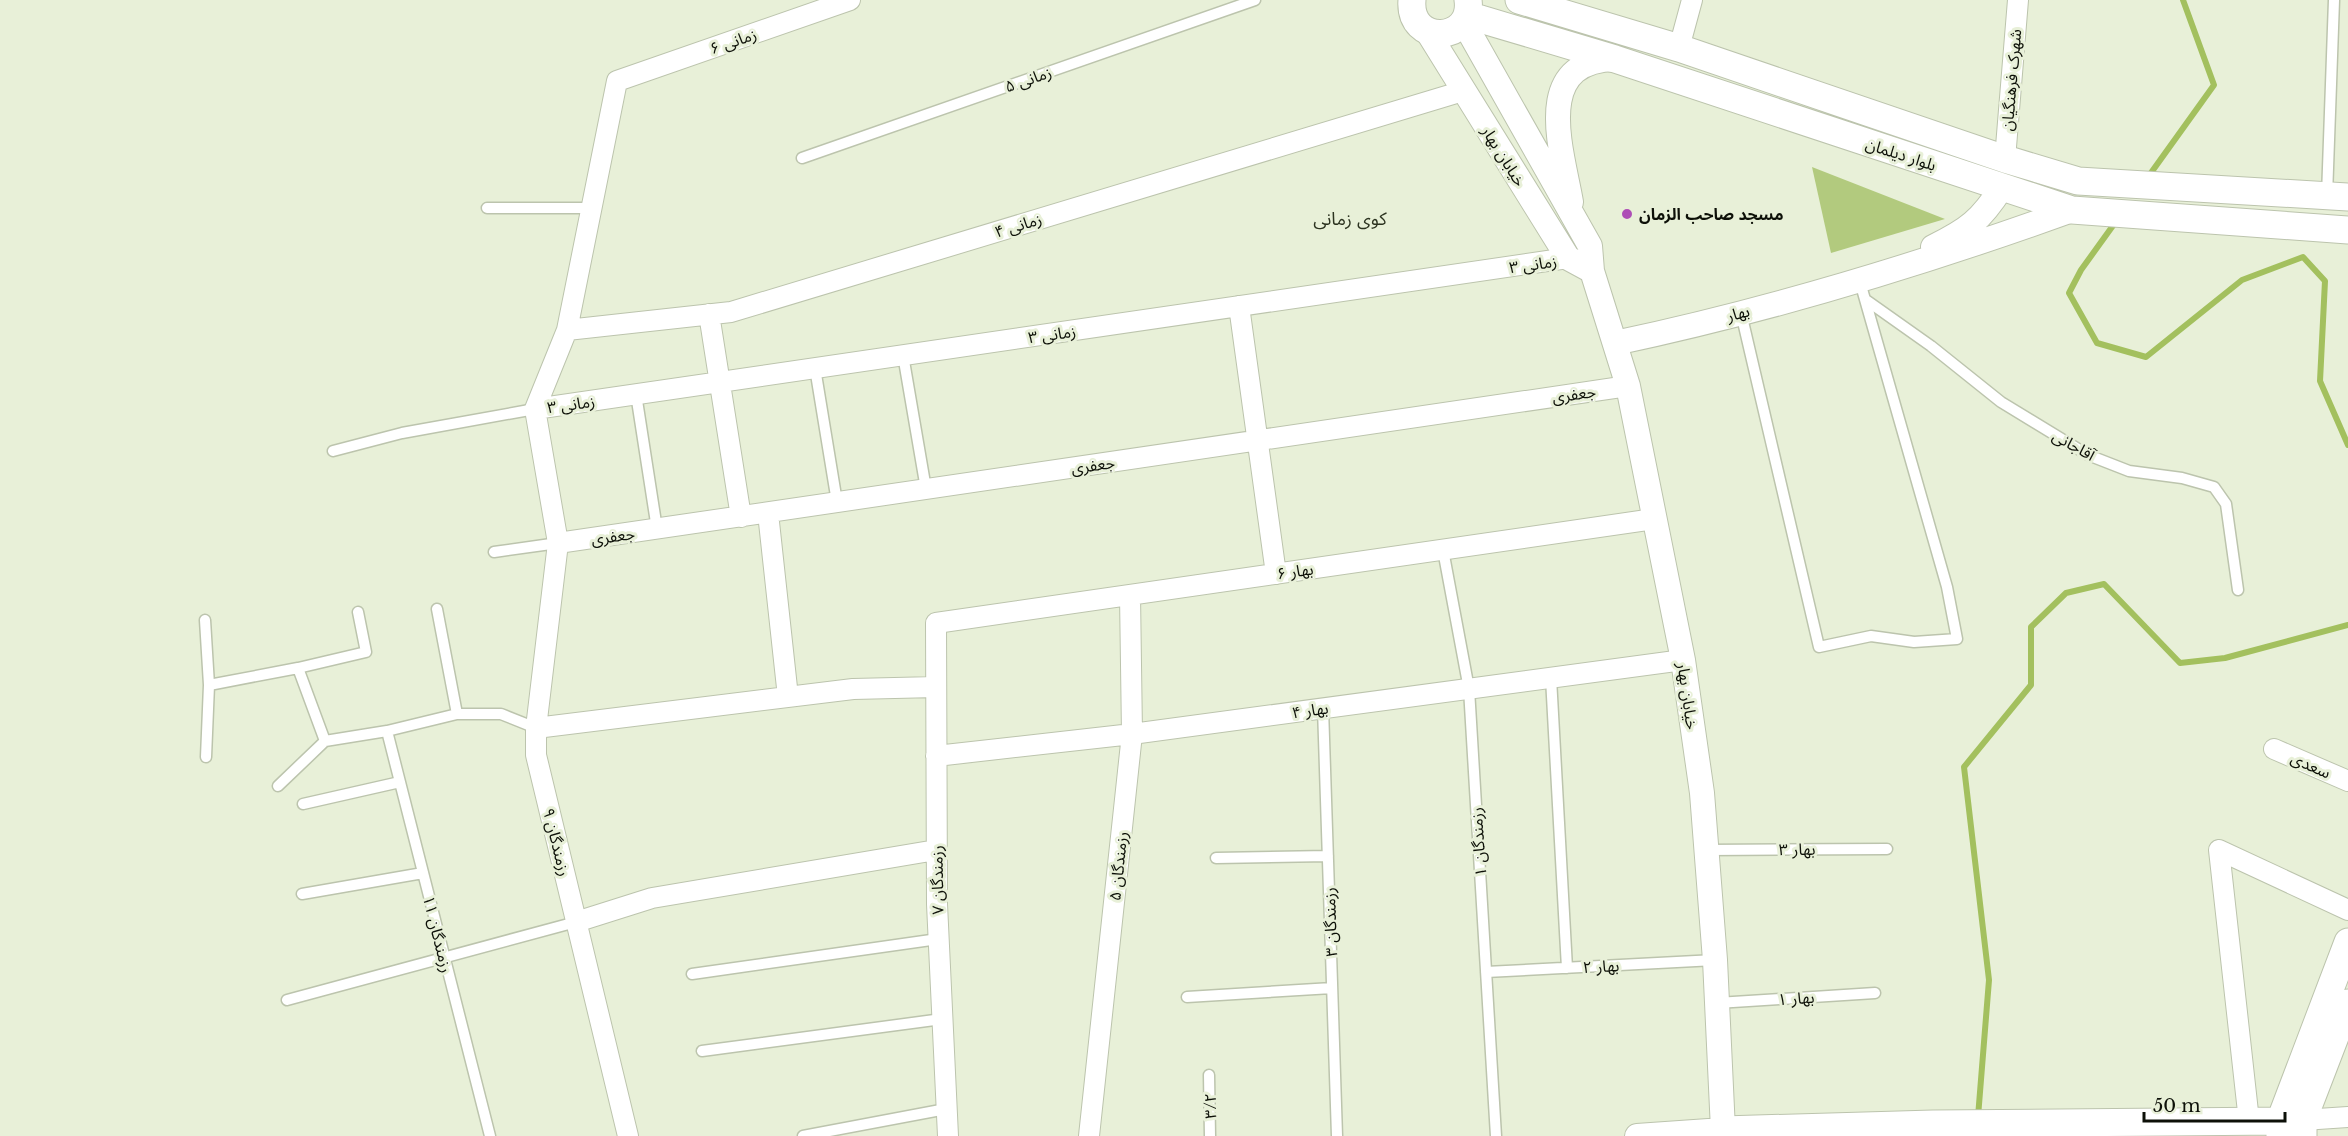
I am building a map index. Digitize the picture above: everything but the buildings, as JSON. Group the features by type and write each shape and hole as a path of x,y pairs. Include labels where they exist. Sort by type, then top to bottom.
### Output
{"main road":[{"name":"بلوار دیلمان","path":"1532,2 1679,48 2005,159 2078,181 2337,197"},
{"path":"1409,3 1419,25 1433,33 1453,31 1466,12"},
{"name":"بلوار دیلمان","path":"1466,12 2078,211 2348,230"},
{"path":"2002,187 2005,159"},
{"path":"2292,1128 2348,942"},
{"path":"2292,1128 2348,1003"},
{"path":"1723,1130 1933,1124 2249,1121 2292,1128"}],"street":[{"name":"زمانی ۶","path":"592,208 617,81 850,0"},
{"path":"1679,48 1692,0"},
{"name":"شهرک فرهنگیان","path":"2005,159 2018,0"},
{"name":"خیابان بهار","path":"1466,12 1590,246 1592,271 1628,386 1683,660 1702,793 1715,960 1723,1130"},
{"name":"خیابان بهار","path":"1426,31 1568,258 1592,271"},
{"path":"1574,219 1558,125 1557,104 1565,84 1581,68 1591,62 1615,59"},
{"name":"زمانی ۴","path":"567,330 731,312 1463,90"},
{"name":"بهار","path":"1863,291 1970,228 1987,210 2002,187"},
{"path":"535,409 567,330 592,208"},
{"name":"بهار","path":"1615,343 1741,313 1863,291 1962,250 2078,211"},
{"name":"زمانی ۳","path":"535,409 1568,258"},
{"path":"1239,306 1276,574"},
{"path":"709,314 741,517"},
{"name":"جعفری","path":"558,543 1628,386"},
{"name":"رزمندگان ۹","path":"535,409 558,543 536,728 536,755 628,1136"},
{"path":"768,513 788,697"},
{"name":"بهار ۶","path":"936,623 1654,519"},
{"name":"رزمندگان ۵","path":"1089,1136 1132,734 1130,595"},
{"name":"رزمندگان ۷","path":"936,623 938,939 948,1136"},
{"name":"بهار ۴","path":"936,756 1132,734 1683,660"},
{"path":"536,728 853,690 936,687"},
{"name":"سعدی","path":"2274,749 2348,781"},
{"path":"576,922 652,898 936,850"},
{"path":"2249,1121 2219,850 2348,909"},
{"path":"2292,1128 2348,1117"},
{"path":"1637,1136 1723,1130"}],"lane":[{"name":"زمانی ۵","path":"802,158 1255,0"},
{"path":"2334,0 2337,197"},
{"path":"487,208 592,208"},
{"path":"1741,313 1819,647 1871,636 1914,642 1957,639 1947,587 1863,291"},
{"name":"آقاجانی","path":"1863,291 2001,402 2088,455 2129,471 2182,478 2214,487 2226,504 2238,590"},
{"path":"903,355 926,489"},
{"path":"815,368 837,502"},
{"path":"636,394 657,529"},
{"path":"333,451 402,433 535,409"},
{"path":"494,552 558,543"},
{"name":"رزمندگان ۱","path":"1443,550 1469,689 1496,1136"},
{"path":"437,609 457,714"},
{"path":"209,685 366,652 358,612"},
{"path":"205,620 209,685 206,757"},
{"path":"298,668 325,741"},
{"path":"1551,678 1567,968"},
{"name":"رزمندگان ۳","path":"1323,708 1337,1136"},
{"path":"278,786 325,741 387,731 457,714 501,714 536,728"},
{"name":"رزمندگان ۱۱","path":"387,731 490,1136"},
{"path":"303,804 400,782"},
{"name":"بهار ۳","path":"1706,850 1887,849"},
{"path":"1216,858 1328,856"},
{"path":"302,894 423,873"},
{"path":"287,1000 576,922"},
{"path":"692,974 938,939"},
{"name":"بهار ۲","path":"1486,972 1715,960"},
{"path":"1187,997 1332,988"},
{"name":"بهار ۱","path":"1717,1003 1875,993"},
{"path":"702,1051 942,1019"},
{"name":"۳/۲","path":"1209,1075 1210,1136"},
{"path":"803,1136 946,1109"}],"green space":[{"path":"1812,167 1945,219 1831,253"}],"waterway":[{"path":"2148,177 2214,85 2183,0"},
{"path":"2117,220 2081,270 2069,293 2097,343 2146,357 2242,280 2303,257 2325,281 2320,381 2348,445"},
{"path":"1978,1117 1989,980 1964,767 2031,685 2031,627 2066,593 2104,584 2180,663 2225,658 2348,625"}],"place":[{"name":"مسجد صاحب الزمان","path":"1627,214"}],"district":[{"name":"کوی زمانی","path":"1350,219"}]}
